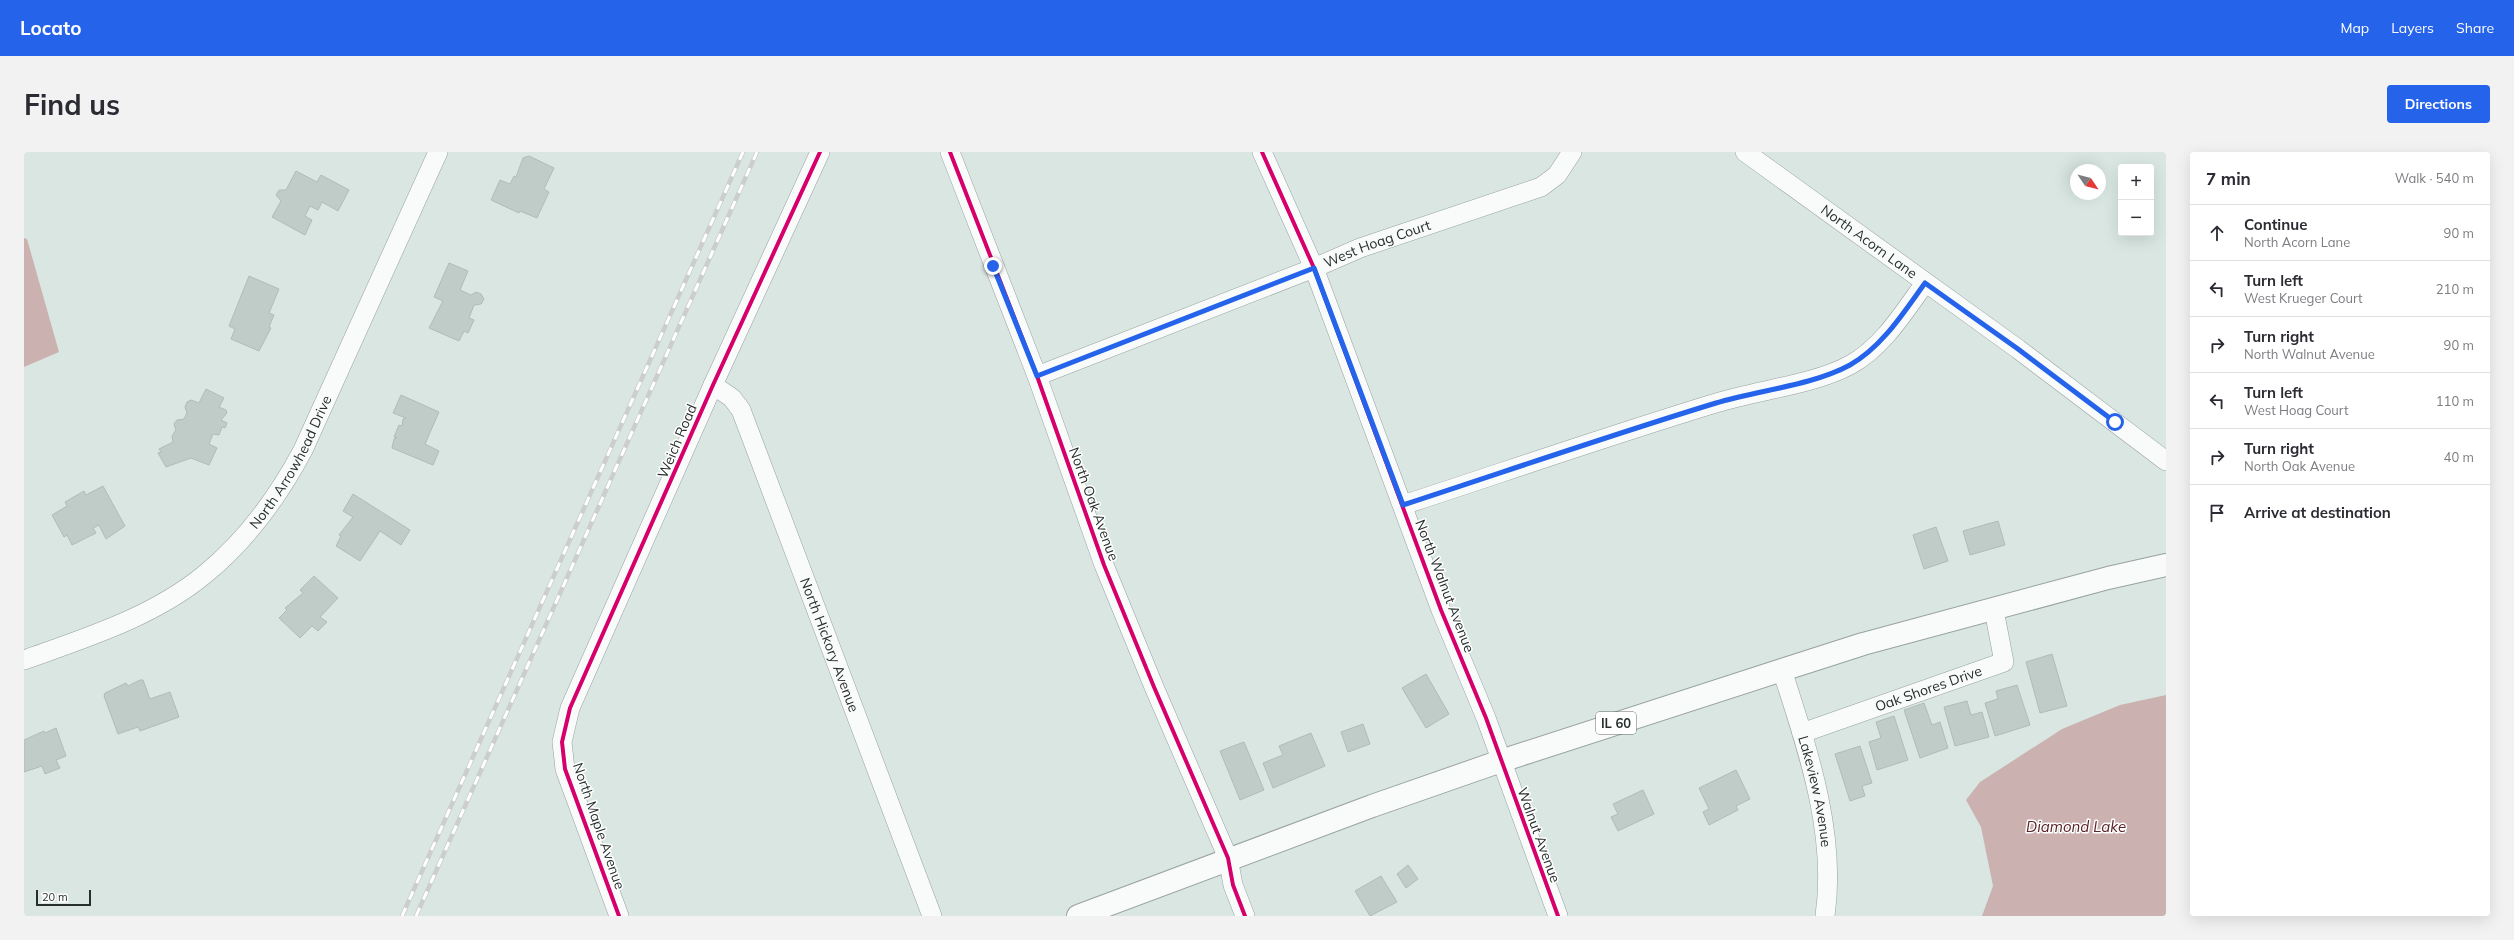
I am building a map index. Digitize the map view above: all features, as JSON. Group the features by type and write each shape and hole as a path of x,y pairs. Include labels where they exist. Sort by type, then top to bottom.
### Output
{"main road":[{"name":"IL 60","path":"1078,916 1228,858 1501,761 1782,670 1863,644 1994,610 2108,578 2166,565"}],"street":[{"name":"North Arrowhead Drive","path":"24,660 131,618 177,594 204,575 238,543 263,514 282,488 303,450 438,152"},
{"name":"Weich Road","path":"562,742 570,708 820,152"},
{"name":"North Oak Avenue","path":"950,152 1037,376 1104,564 1154,687 1228,858 1233,884 1245,916"},
{"name":"North Walnut Avenue","path":"1262,152 1314,268 1441,610 1486,718 1501,761"},
{"name":"West Hoag Court","path":"1037,376 1314,268 1360,248 1541,187 1557,174 1572,152"},
{"name":"North Acorn Lane","path":"1746,152 2018,349 2166,461"},
{"path":"1403,505 1718,402 1820,376 1850,365 1872,350 1901,316 1925,283"},
{"name":"North Hickory Avenue","path":"714,385 732,398 741,410 932,916"},
{"name":"Oak Shores Drive","path":"1802,732 2004,662 1994,610"},
{"name":"Lakeview Avenue","path":"1782,670 1809,755 1822,820 1827,863 1825,916"},
{"name":"North Maple Avenue","path":"562,742 565,769 619,916"},
{"name":"Walnut Avenue","path":"1501,761 1558,916"}],"water":[{"path":"24,238 27,239 59,352 24,367"},
{"name":"Diamond Lake","path":"2166,695 2166,916 1982,916 1993,886 1981,827 1966,800 1980,782 2062,729 2120,705"}],"building":[{"path":"529,156 554,168 544,189 549,192 537,218 520,211 519,213 491,200 500,180 510,184 514,176 516,177 523,158"},
{"path":"296,171 317,182 321,175 349,190 338,211 322,202 318,210 310,206 305,216 312,220 305,235 272,217 281,201 276,195 279,190 286,190"},
{"path":"449,263 468,271 460,290 471,295 476,292 481,294 484,299 481,304 474,305 469,318 474,320 468,333 464,331 459,341 429,328 443,301 434,297"},
{"path":"249,276 279,289 269,313 274,315 269,327 271,328 259,351 231,339 235,329 229,326"},
{"path":"206,389 224,398 219,407 226,410 227,413 221,420 227,423 225,428 222,427 219,435 213,434 209,444 217,448 209,465 191,458 166,467 158,453 161,452 159,449 173,442 172,436 176,430 174,424 177,420 184,419 187,413 185,407 187,402 191,400 199,403"},
{"path":"401,395 439,412 425,444 439,451 433,465 392,448 394,439 397,438 394,437 399,425 402,426 403,419 406,418 393,413"},
{"path":"103,486 125,526 106,539 99,525 93,528 96,533 72,545 67,535 64,537 52,515 67,506 65,502 84,491 86,495"},
{"path":"353,494 410,530 401,545 380,531 360,561 336,546 341,536 339,535 353,517 343,511"},
{"path":"1998,521 2005,545 1970,555 1963,531"},
{"path":"1936,527 1948,561 1924,569 1913,535"},
{"path":"314,576 338,598 320,617 327,622 318,631 312,626 300,638 279,618 287,610 285,608 303,593 300,590"},
{"path":"2052,654 2067,706 2040,713 2026,662"},
{"path":"1426,674 1449,714 1426,728 1402,688"},
{"path":"143,680 150,699 170,692 179,717 140,731 138,727 118,734 104,696 105,693 126,683 128,686"},
{"path":"2017,685 2030,725 1995,736 1985,703 1998,699 1996,691"},
{"path":"1967,701 1971,715 1982,712 1989,737 1955,746 1944,707"},
{"path":"1924,703 1932,725 1940,722 1948,748 1920,758 1904,710"},
{"path":"1894,716 1908,760 1877,770 1869,742 1881,738 1876,722"},
{"path":"1363,724 1370,744 1348,752 1341,732"},
{"path":"56,728 66,756 56,760 60,768 45,774 42,766 24,772 24,740 44,731 45,733"},
{"path":"1311,733 1325,766 1273,788 1263,763 1283,755 1279,746"},
{"path":"1244,742 1264,790 1240,800 1220,751"},
{"path":"1860,746 1872,783 1862,786 1865,796 1850,801 1835,754"},
{"path":"1736,770 1750,799 1736,806 1738,810 1709,825 1703,812 1709,809 1699,788"},
{"path":"1643,790 1654,814 1618,831 1611,817 1618,814 1613,804"},
{"path":"1408,865 1418,879 1406,888 1397,874"},
{"path":"1381,876 1397,902 1370,916 1355,891"}],"railway":[{"path":"402,916 743,152"},
{"path":"416,916 757,152"}],"cycle path":[{"path":"619,916 565,769 562,742 570,708 713,385 820,152"},
{"path":"950,152 1037,376 1104,565 1154,687 1228,858 1233,885 1245,916"},
{"path":"1262,152 1314,268 1441,610 1486,718 1558,916"}],"route":[{"path":"993,266 1037,376 1314,268 1403,505 1718,402 1820,376 1850,365 1872,350 1901,316 1925,283 2018,349 2115,422"}]}
